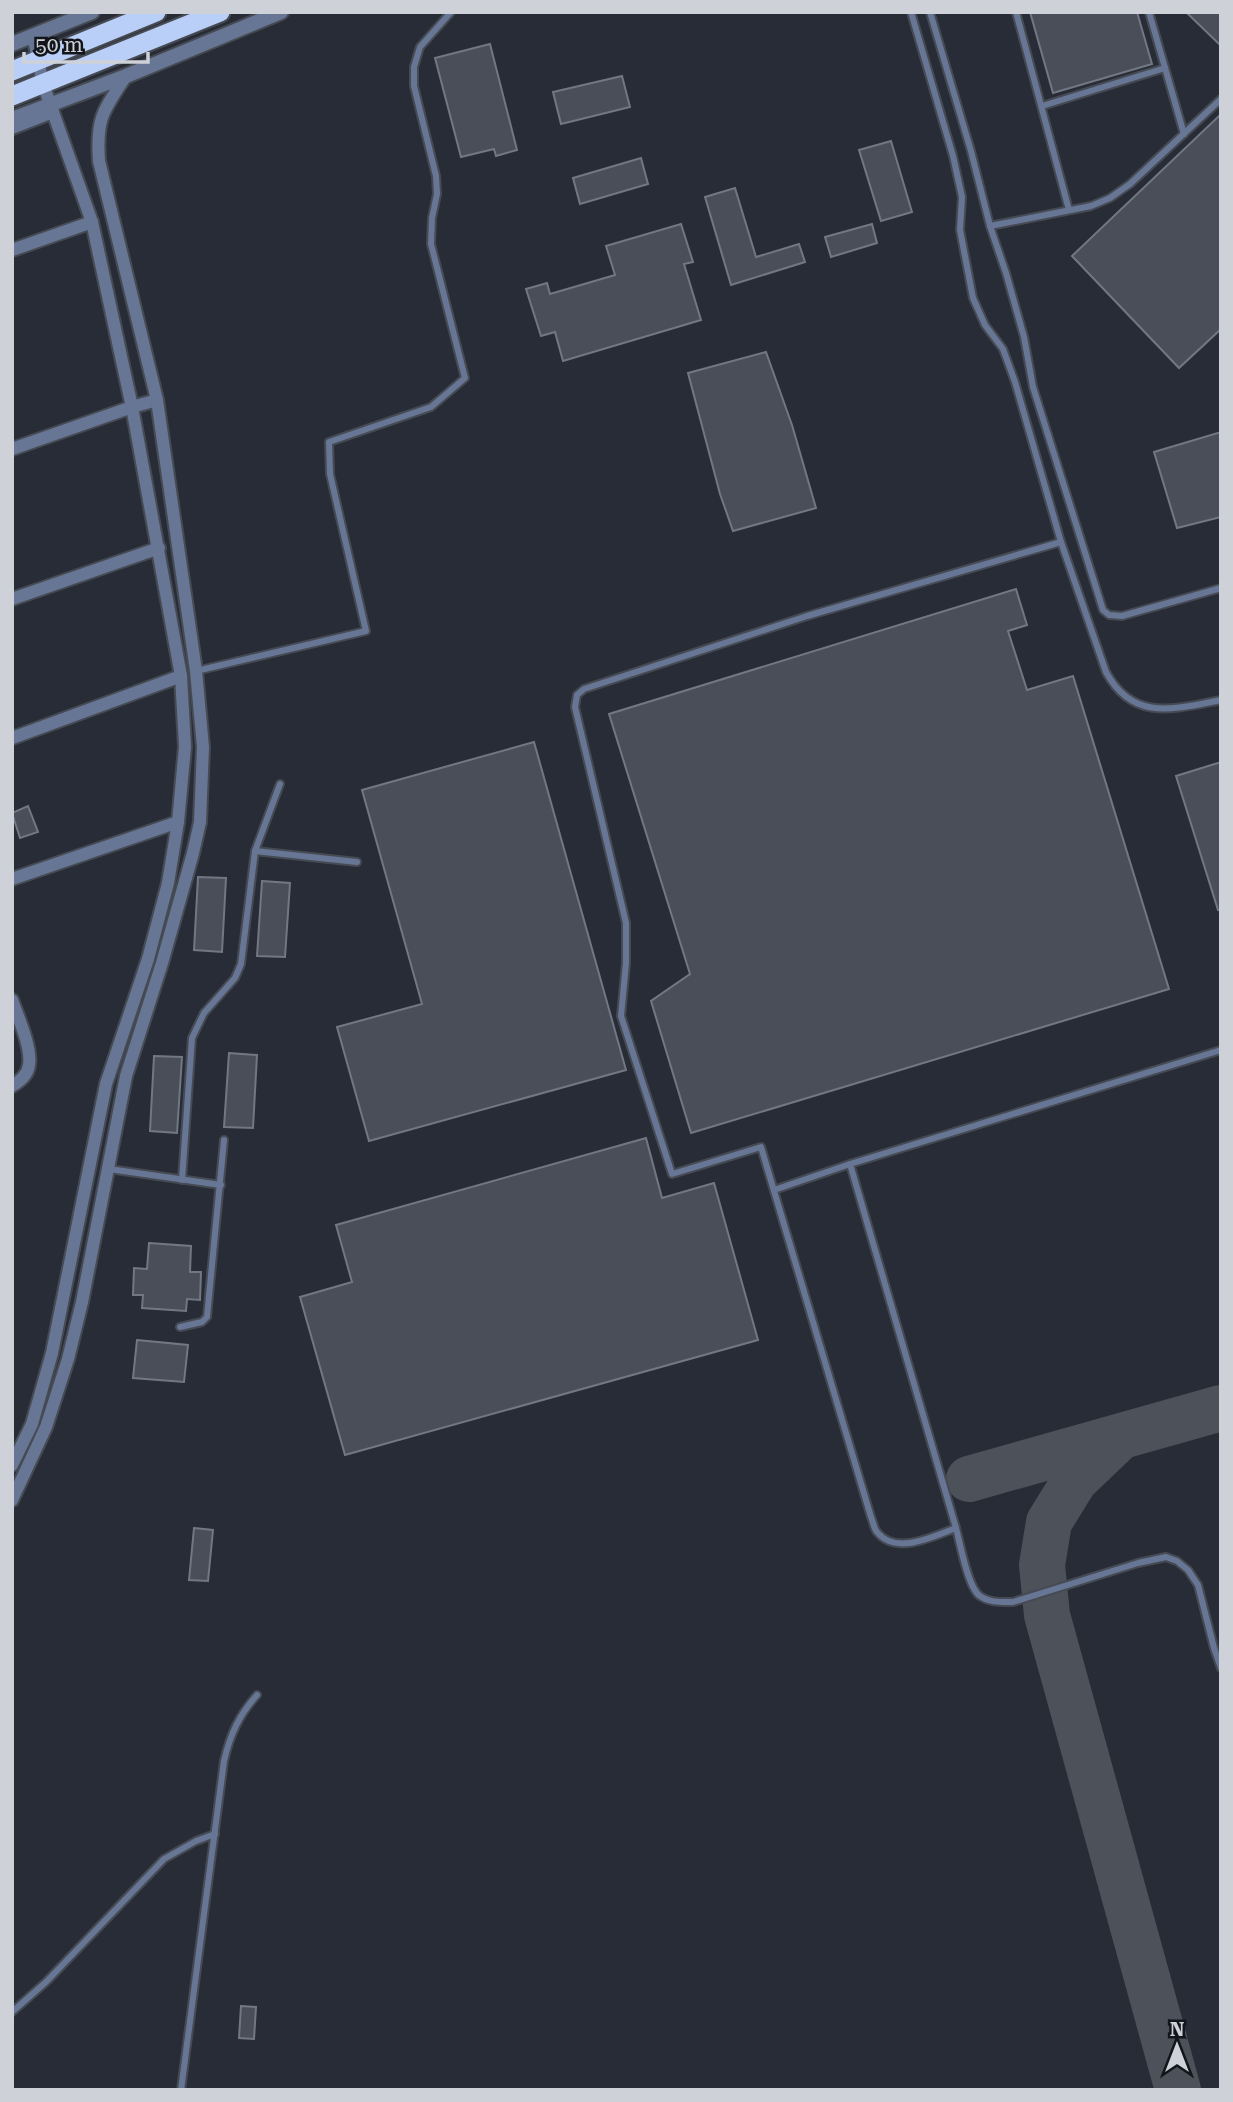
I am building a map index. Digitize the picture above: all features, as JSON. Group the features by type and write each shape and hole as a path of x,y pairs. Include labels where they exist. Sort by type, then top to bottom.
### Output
{"highway":[{"path":"12,71 156,12"},
{"path":"12,96 220,12"}],"street":[{"path":"12,44 92,12"},
{"path":"12,128 126,76 281,12"},
{"path":"12,1465 32,1424 52,1353 106,1084 148,959 168,883 178,822 185,747 181,676 132,407 92,222 43,84 33,35"},
{"path":"12,1500 46,1427 68,1359 82,1302 126,1076 162,963 200,822 203,747 197,671 157,400 99,161 97,134 104,110 126,76"},
{"path":"12,119 52,108"},
{"path":"12,250 92,222"},
{"path":"12,449 157,400"},
{"path":"12,599 159,548"},
{"path":"12,738 181,676"},
{"path":"12,879 178,822"},
{"path":"12,1000 29,1052 26,1074 12,1087"}],"lane":[{"path":"197,671 366,631 330,474 329,442 431,407 465,378 431,244 432,218 437,194 436,176 414,86 414,67 420,47 451,12"},
{"path":"911,12 953,156 962,197 960,230 973,298 985,325 1003,349 1015,382 1062,542 1106,672 1124,696 1138,706 1155,709 1182,708 1221,700"},
{"path":"930,12 990,226 1006,273 1034,387 1103,610 1109,615 1122,616 1221,588"},
{"path":"1016,12 1069,210"},
{"path":"1149,12 1184,134"},
{"path":"1042,106 1165,68"},
{"path":"990,226 1091,206 1110,198 1130,184 1221,99"},
{"path":"956,1528 916,1542 893,1543 878,1533 761,1147 673,1174 621,1016 626,963 626,923 575,707 577,695 584,689 807,617 1062,542"},
{"path":"182,1180 192,1038 204,1013 236,978 241,964 255,851 280,783"},
{"path":"255,851 357,863"},
{"path":"774,1190 1221,1050"},
{"path":"180,1327 202,1322 207,1317 224,1140"},
{"path":"850,1164 972,1584 979,1596 997,1602 1013,1602 1138,1563 1166,1558 1177,1561 1188,1570 1198,1585 1221,1668"},
{"path":"108,1169 221,1185"},
{"path":"181,2090 224,1761 230,1736 243,1712 257,1695"},
{"path":"12,2012 46,1982 164,1859 215,1834"}],"building":[{"path":"1030,12 1137,12 1152,64 1053,93"},
{"path":"1186,12 1221,12 1221,46"},
{"path":"490,44 517,150 496,156 494,149 461,157 435,58"},
{"path":"622,76 630,107 561,124 553,92"},
{"path":"1221,114 1221,329 1179,368 1072,256"},
{"path":"891,141 912,212 881,221 859,150"},
{"path":"641,158 648,184 580,204 573,178"},
{"path":"735,188 756,257 799,244 805,262 731,285 705,197"},
{"path":"681,224 693,262 684,264 701,320 563,361 555,332 541,336 526,289 547,283 550,294 615,275 606,246"},
{"path":"872,224 877,243 831,257 825,237"},
{"path":"766,352 792,425 816,508 733,531 720,494 688,373"},
{"path":"1221,432 1221,517 1177,528 1154,452"},
{"path":"1016,589 1027,625 1008,631 1027,690 1073,676 1169,989 691,1133 651,1001 690,974 609,714"},
{"path":"534,742 626,1070 369,1141 337,1027 422,1004 362,790"},
{"path":"1221,762 1221,910 1218,910 1176,776"},
{"path":"28,806 38,832 20,838 12,813"},
{"path":"198,877 226,878 222,952 194,950"},
{"path":"262,881 290,883 285,957 257,956"},
{"path":"229,1053 257,1055 253,1128 224,1127"},
{"path":"154,1056 182,1057 177,1133 150,1131"},
{"path":"646,1138 662,1198 714,1183 758,1340 345,1455 300,1297 352,1282 336,1225"},
{"path":"149,1243 191,1246 190,1272 201,1272 200,1300 187,1299 186,1311 142,1308 143,1295 133,1295 134,1268 147,1269"},
{"path":"137,1340 188,1345 184,1382 133,1378"},
{"path":"194,1528 213,1530 208,1581 189,1580"},
{"path":"241,2006 256,2007 254,2039 239,2038"}],"taxiway":[{"path":"969,1479 1221,1408"},
{"path":"1120,1437 1075,1480 1049,1522 1042,1565 1047,1615 1178,2090"}]}
